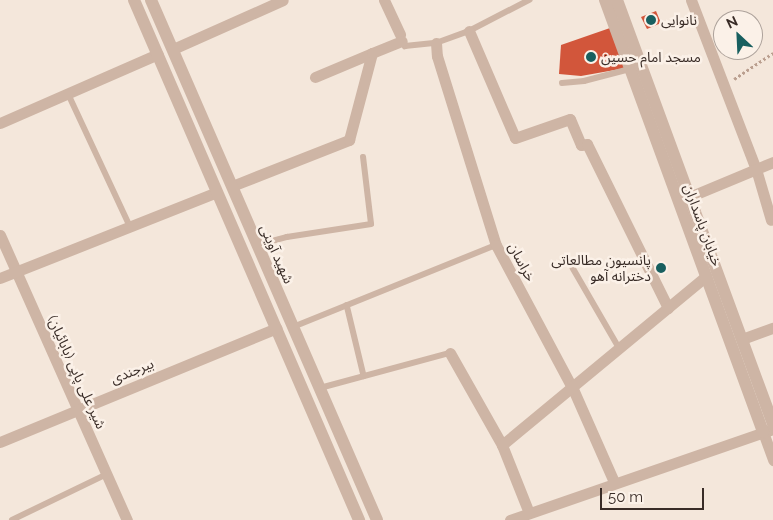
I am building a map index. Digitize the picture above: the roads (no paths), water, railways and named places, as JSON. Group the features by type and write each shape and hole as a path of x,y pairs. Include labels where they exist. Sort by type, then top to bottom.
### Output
{"street":[{"path":"134,0 359,520"},
{"name":"شهید آوینی","path":"151,0 377,520"},
{"path":"315,76 372,53 401,38 384,0"},
{"name":"خیابان پاسداران","path":"605,0 706,276 770,428"},
{"name":"خیابان پاسداران","path":"617,0 742,339 770,428 773,460"},
{"path":"691,0 756,169 772,220"},
{"path":"173,49 279,1"},
{"path":"469,31 515,138 570,119 581,146 587,144 668,308"},
{"name":"خراسان","path":"436,43 439,63 496,244 573,389 614,482"},
{"path":"232,186 349,140 372,53"},
{"path":"0,123 158,54"},
{"path":"689,197 773,162"},
{"path":"0,278 217,192"},
{"name":"شیر علی پاپی (بابائیان)","path":"0,236 127,520"},
{"path":"502,445 573,389 706,276"},
{"name":"بیرجندی","path":"0,442 276,328"},
{"path":"742,339 773,328"},
{"path":"450,353 502,445 529,513"},
{"path":"510,520 770,428"}],"lane":[{"path":"401,38 405,46 436,43 469,31 529,0"},
{"path":"562,83 584,81 630,69"},
{"path":"68,93 130,226"},
{"path":"257,245 287,237 371,224 363,157"},
{"path":"293,327 496,244"},
{"path":"573,268 620,349"},
{"path":"347,305 364,376"},
{"path":"320,388 450,353"},
{"path":"12,520 107,474"}],"place":[{"name":"نانوایی","path":"651,20"},
{"name":"مسجد امام حسین","path":"591,57"},
{"name":"پانسیون مطالعاتی دخترانه آهو","path":"661,268"}]}
